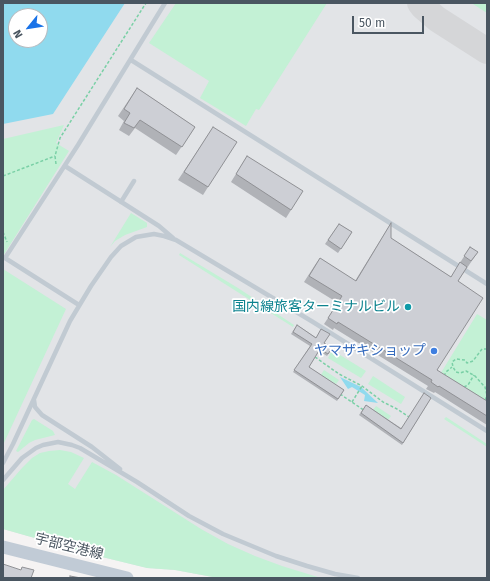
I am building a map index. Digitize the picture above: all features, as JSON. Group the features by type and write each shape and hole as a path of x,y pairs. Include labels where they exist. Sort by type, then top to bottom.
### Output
{"main road":[{"name":"宇部空港線","path":"3,547 127,578"}],"lane":[{"path":"79,305 5,258 65,166 165,3"},
{"path":"131,60 487,284"},
{"path":"65,166 159,226 176,240 313,322 487,431"},
{"path":"121,202 134,181"},
{"path":"3,464 14,444 62,338 79,305 111,257 121,246 136,237 154,234 176,240"},
{"path":"34,398 35,407 42,415 92,447 137,482"},
{"path":"3,480 19,461 29,452 43,445 58,442 72,445 80,448 137,482 190,516 242,543 306,566 334,574 358,578"}],"path":[{"path":"3,176 55,156 60,138 146,3"},
{"path":"3,232 7,242"},
{"path":"484,402 487,395 485,387 474,375 466,371 456,372 452,362 456,359 465,360 467,363 473,361 482,350 487,349"},
{"path":"311,354 339,374 362,386 383,402 412,419"},
{"path":"443,380 446,372 453,367"},
{"path":"463,387 468,385 474,375"},
{"path":"352,402 362,386"},
{"path":"340,394 365,411"}],"shaded area":[{"path":"3,3 487,3 487,578 218,578 175,570 147,568 98,556 3,529"}],"green space":[{"path":"176,3 327,3 259,110 256,109 246,126 200,98 209,81 149,43"},
{"path":"472,3 487,3 487,13 473,4"},
{"path":"64,125 56,143 69,151 3,256 3,139"},
{"path":"131,213 147,223 147,227 125,235 115,241 110,247"},
{"path":"180,253 238,288 294,325 293,327 179,255"},
{"path":"3,269 66,309 3,445"},
{"path":"477,314 487,320 487,409 439,376"},
{"path":"332,350 366,371 361,378 328,358"},
{"path":"324,370 339,380 336,384 321,375"},
{"path":"373,376 405,397 401,404 368,384"},
{"path":"376,406 391,416 388,420 373,410"},
{"path":"446,417 487,444 487,447 444,419"},
{"path":"34,419 53,431 55,435 35,440 18,452 16,451 32,420"},
{"path":"60,450 71,452 84,458 68,484 75,489 92,462 116,475 201,529 228,544 282,566 321,578 218,578 175,570 147,568 98,556 3,529 3,490 32,458 40,453"}],"water":[{"path":"3,3 125,3 53,114 3,124"},
{"path":"340,377 361,387 378,403 364,401 365,395 352,387 348,389"}],"building":[{"path":"137,88 195,127 182,147 140,120 134,128 124,123 130,113 124,109"},
{"path":"213,127 237,142 208,187 184,172"},
{"path":"247,156 303,191 291,210 236,174"},
{"name":"国内線旅客ターミナルビル","path":"391,223 391,238 451,277 460,262 467,267 458,281 483,298 437,370 487,401 487,416 439,386 438,387 431,382 432,380 338,322 337,324 328,318 342,296 309,276 320,258 356,281"},
{"path":"339,224 352,232 341,249 328,240"},
{"path":"470,247 478,252 471,261 464,256"},
{"path":"297,325 316,338 321,329 330,334 324,343 332,348 328,354 320,349 309,367 344,390 338,399 294,370 312,344 293,332"},
{"path":"424,393 431,398 403,443 361,413 366,405 401,429"},
{"path":"3,564 21,570 22,567 34,570 31,578 3,578"},
{"path":"70,576 81,578 70,578"}],"taxiway":[{"path":"420,3 437,19 487,51"}],"place":[{"name":"国内線旅客ターミナルビル","path":"408,307"},
{"name":"ヤマザキショップ","path":"434,351"}]}
